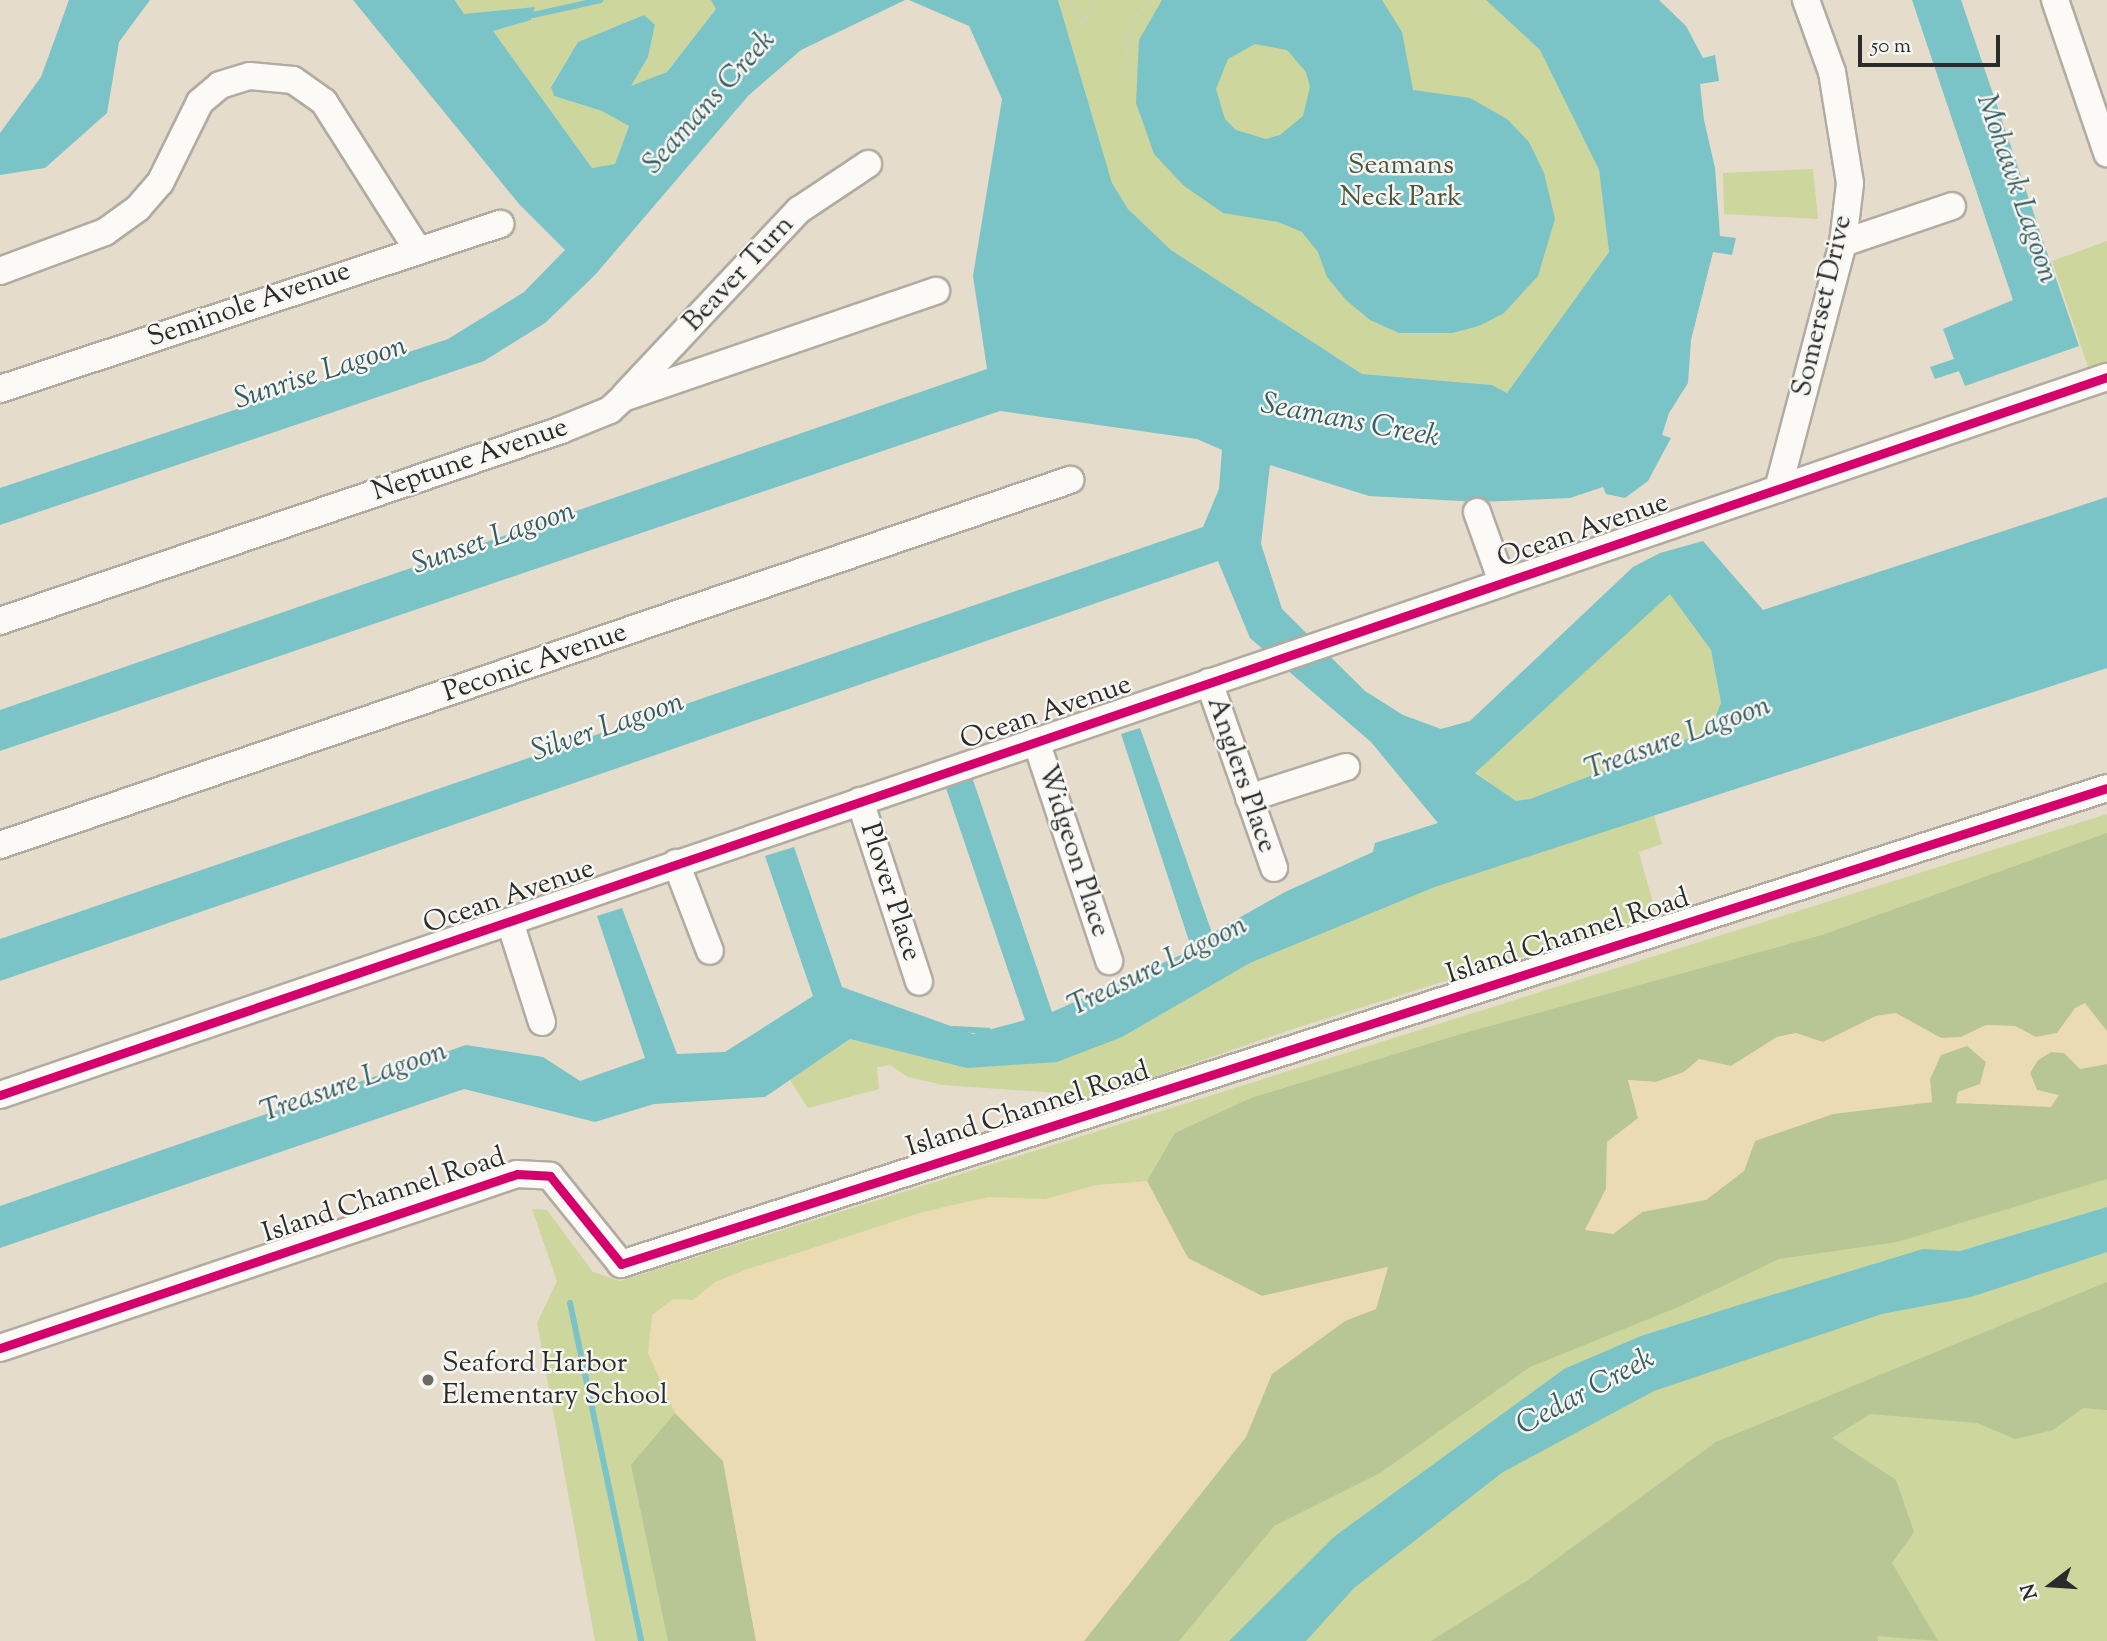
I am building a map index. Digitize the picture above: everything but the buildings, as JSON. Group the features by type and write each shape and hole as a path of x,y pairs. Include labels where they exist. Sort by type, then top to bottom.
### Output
{"street":[{"name":"Somerset Drive","path":"1778,488 1843,243 1850,183 1844,127 1832,72 1806,0"},
{"path":"2055,0 2107,153"},
{"path":"0,271 105,232 138,208 160,183 200,102 220,85 250,76 293,80 324,102 418,250"},
{"name":"Beaver Turn","path":"623,398 799,211 868,164"},
{"path":"1843,243 1952,206"},
{"name":"Seminole Avenue","path":"0,389 500,224"},
{"name":"Neptune Avenue","path":"0,621 561,430 610,410 623,398 936,291"},
{"name":"Ocean Avenue","path":"0,1095 2107,377"},
{"name":"Peconic Avenue","path":"0,845 1070,480"},
{"path":"1477,512 1502,582"},
{"name":"Anglers Place","path":"1209,682 1274,868"},
{"name":"Widgeon Place","path":"1036,741 1109,961"},
{"path":"1249,798 1346,767"},
{"name":"Island Channel Road","path":"0,1348 517,1174 550,1176 621,1264 2107,788"},
{"name":"Plover Place","path":"860,801 919,982"},
{"path":"676,863 710,951"},
{"path":"510,922 542,1022"}],"path":[{"path":"1070,0 1082,24 1095,0"},
{"path":"1124,70 1130,27 1148,0"}],"green space":[{"path":"456,0 711,0 716,9 667,72 630,87 648,57 655,26 644,15 578,42 551,86 554,96 602,111 629,126 615,164 592,168 493,31 531,20 464,14"},
{"name":"Seamans Neck Park","path":"1058,0 1486,0 1540,50 1599,170 1609,252 1507,393 1492,385 1362,374 1171,250 1128,209 1112,183"},
{"path":"1813,169 1818,219 1724,214 1723,173"},
{"path":"2107,241 2107,364 2089,370 2052,261"},
{"path":"1670,593 1711,650 1721,703 1710,730 1516,802 1475,772"},
{"path":"2107,814 2107,1207 1960,1251 2107,1252 2107,1641 595,1641 537,1323 557,1281 532,1209 547,1210 593,1272 620,1281"},
{"path":"1654,815 1662,844 1639,852 1657,918 1645,918 1296,1028 1083,1101 1074,1094 943,1085 908,1077 890,1065 877,1067 879,1089 808,1108 790,1080 850,1039 967,1068 1122,1037 1250,963 1435,887"},
{"path":"2107,833 2107,1031 2075,1009 2057,1033 2036,1037 2015,1026 1986,1025 1961,1037 1941,1038 1895,1013 1876,1016 1823,1042 1796,1033 1777,1037 1731,1066 1699,1059 1684,1072 1656,1082 1628,1080 1638,1119 1607,1142 1606,1189 1585,1229 1613,1234 1642,1212 1706,1199 1744,1171 1755,1141 1833,1114 1932,1102 1930,1079 1941,1055 1967,1046 1986,1061 1980,1084 1958,1092 1957,1104 2037,1090 2030,1073 2038,1060 2051,1052 2065,1053 2080,1069 2107,1064 2107,1179 1897,1242 1779,1259 1683,1305 1530,1367 1380,1473 1274,1526 1179,1641 1084,1641 1246,1437 1272,1374 1345,1321 1376,1309 1388,1267 1262,1296 1188,1258 1147,1181 1175,1133 1251,1098 1461,1034 1822,935"},
{"path":"2107,1282 2107,1410 2083,1408 2053,1430 2015,1439 1977,1423 1870,1414 1832,1438 1896,1480 1914,1532 1892,1563 1938,1641 1877,1636 1878,1641 1431,1641 1528,1580 1716,1442"},
{"path":"675,1413 723,1461 756,1641 668,1641 631,1465"}],"sand":[{"path":"2085,1003 2107,1031 2107,1064 2080,1069 2064,1053 2051,1052 2038,1060 2030,1073 2037,1090 2059,1095 2051,1107 1956,1103 1958,1092 1980,1084 1986,1062 1967,1046 1941,1055 1930,1079 1932,1102 1833,1114 1755,1141 1744,1171 1706,1200 1642,1212 1613,1234 1585,1230 1606,1189 1607,1142 1638,1118 1628,1080 1656,1082 1684,1072 1699,1059 1731,1066 1777,1037 1796,1033 1823,1042 1876,1016 1896,1013 1941,1038 1961,1037 1986,1025 2015,1026 2036,1037 2057,1033 2075,1008"},
{"path":"1147,1181 1188,1258 1262,1296 1388,1267 1376,1309 1345,1321 1272,1374 1246,1437 1084,1641 756,1641 723,1461 675,1413 648,1353 652,1315 673,1299 693,1300 715,1282 745,1270 923,1212 988,1197 1045,1199 1096,1185"}],"water":[{"path":"69,0 150,0 119,42 107,113 45,168 0,175 0,133 41,77"},
{"name":"Seamans Creek","path":"353,0 455,0 464,14 535,7 531,20 493,31 592,168 615,164 629,126 602,111 554,96 551,87 578,42 644,15 655,25 648,57 631,86 667,72 716,9 711,0 905,0 801,50 748,96 595,275 545,323 484,361 0,525 0,488 448,339 524,292 565,250 519,204"},
{"name":"Seamans Creek","path":"909,0 1058,0 1112,183 1128,209 1171,250 1362,374 1492,385 1507,393 1609,252 1599,170 1540,50 1486,0 1659,0 1686,26 1703,58 1715,55 1719,81 1700,84 1704,120 1715,168 1720,236 1736,238 1732,255 1713,252 1691,340 1688,383 1669,413 1662,435 1671,438 1648,481 1625,498 1606,494 1603,487 1570,498 1479,502 1369,496 1270,465 1261,544 1282,609 1365,691 1403,715 1441,729 1470,721 1633,567 1660,553 1703,541 1763,610 2107,497 2107,668 1435,887 1250,963 1122,1037 1057,1062 967,1068 850,1039 765,1097 654,1104 595,1122 464,1089 0,1248 0,1206 466,1045 543,1057 580,1081 645,1058 597,916 622,908 677,1054 725,1052 813,996 765,856 794,847 842,987 973,1034 1025,1020 946,788 972,777 1052,1012 1192,950 1121,734 1140,728 1212,933 1285,892 1373,852 1375,843 1438,823 1371,742 1250,638 1218,561 0,981 0,939 1203,527 1219,489 1222,450 1197,439 1000,411 0,751 0,710 987,369 973,276 1002,99 969,26","holes":["1670,594 1711,650 1721,703 1710,730 1530,799 1516,801 1475,773"]},
{"path":"1162,0 1382,0 1402,32 1413,90 1470,98 1507,119 1529,142 1544,173 1555,219 1538,276 1504,313 1479,326 1452,333 1399,333 1370,320 1346,300 1327,277 1318,252 1302,232 1278,222 1223,213 1183,185 1154,154 1136,103 1139,40","holes":["1255,44 1287,50 1306,72 1310,87 1303,116 1280,135 1266,139 1236,130 1225,119 1216,89 1228,59"]},
{"name":"Mohawk Lagoon","path":"1912,0 1961,0 2079,346 1965,386 1959,371 1935,379 1930,367 1954,359 1943,329 2013,300"},
{"name":"Cedar Creek","path":"2107,1207 2107,1252 1971,1297 1882,1314 1654,1391 1503,1472 1354,1588 1306,1641 1229,1641 1335,1536 1564,1369 1641,1336 1923,1249 1960,1251"}],"waterway":[{"path":"533,15 600,0"},
{"name":"Treasure Lagoon","path":"954,1029 988,1031"},
{"path":"570,1303 641,1641"}],"cycle path":[{"path":"0,1095 2107,377"},
{"path":"0,1348 517,1174 550,1176 621,1264 2107,788"}],"place":[{"name":"Seaford Harbor Elementary School","path":"428,1380"}],"water label":[{"name":"Sunrise Lagoon","path":"321,374"},
{"name":"Sunset Lagoon","path":"494,539"},
{"name":"Silver Lagoon","path":"608,728"}]}
